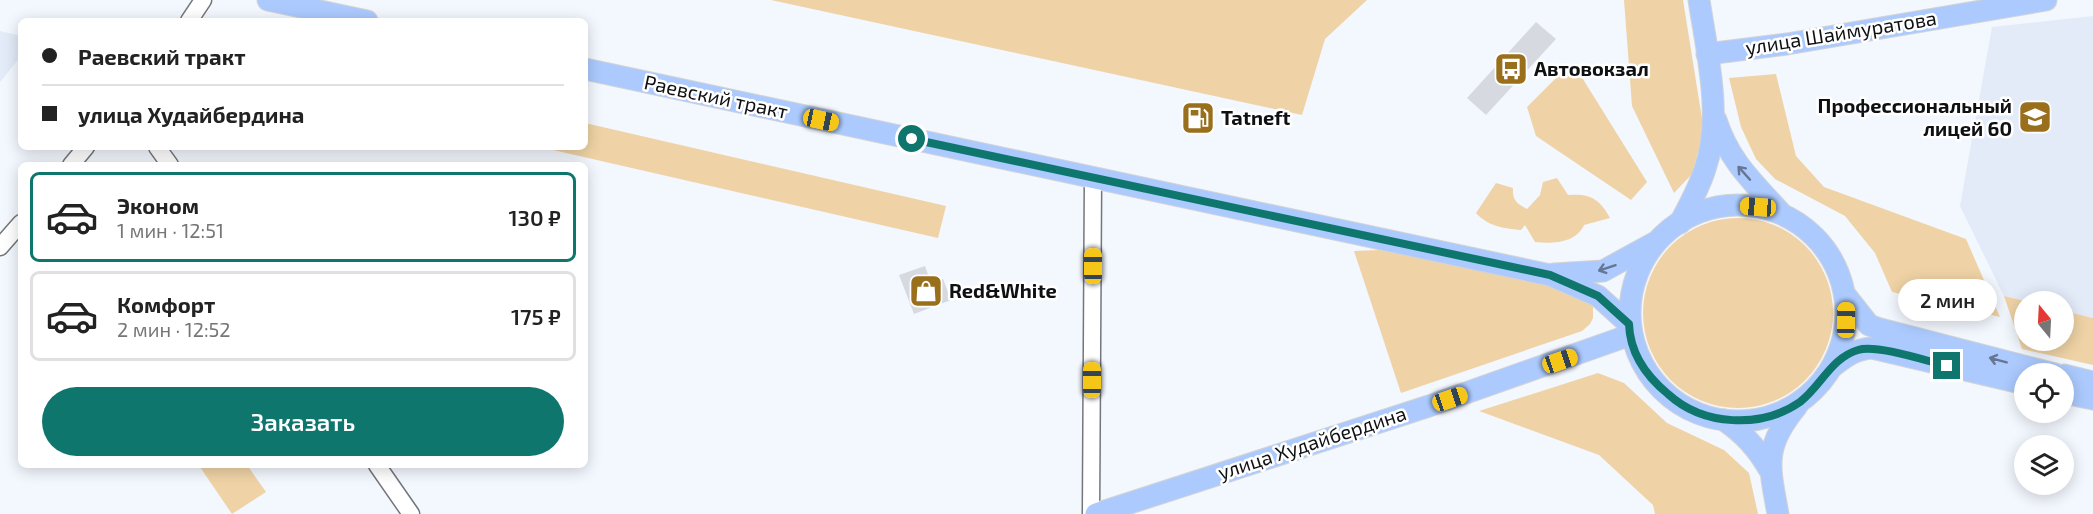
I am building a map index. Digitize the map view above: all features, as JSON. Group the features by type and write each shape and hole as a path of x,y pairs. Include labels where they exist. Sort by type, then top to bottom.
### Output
{"main road":[{"path":"1699,0 1713,111 1722,141 1734,162 1784,216 1810,233 1822,246 1835,266 1846,296 1869,325 2014,363"},
{"name":"улица Шаймуратова","path":"1707,54 1787,44 2046,0"},
{"path":"274,1 353,18"},
{"name":"Раевский тракт","path":"588,70 1550,275 1598,296 1629,330"},
{"path":"1680,224 1706,167 1713,111"},
{"name":"Раевский тракт","path":"1550,275 1603,270 1619,264 1695,214 1732,206 1758,207 1784,216"},
{"path":"1658,240 1641,267 1635,282 1629,330 1641,365 1656,385 1674,400 1697,413 1724,420 1749,420 1773,415 1800,401"},
{"path":"1829,370 1842,342 1846,320 1846,296"},
{"name":"улица Худайбердина","path":"1096,514 1429,406 1629,330"},
{"path":"1778,514 1770,470 1772,445 1781,426 1800,401 1829,370 1849,354 1859,349 1872,348 2014,381"},
{"path":"2074,377 2093,382"},
{"path":"2074,395 2093,399"},
{"path":"1724,420 1743,433 1756,447 1770,470"}],"street":[{"path":"191,18 203,0"},
{"path":"74,162 84,150"},
{"path":"1090,514 1093,178"},
{"path":"0,247 18,226"},
{"path":"379,468 411,514"}],"shaded area":[{"path":"771,0 1367,0 1325,39 1302,115"},
{"path":"1624,0 1683,0 1703,125 1692,174 1674,193 1632,106"},
{"name":"Профессиональный лицей 60","path":"2093,16 2093,318 2074,313 2074,291 2014,291 2014,298 2004,296 1960,206 1992,27"},
{"path":"0,31 18,35 18,60 0,82"},
{"path":"1564,70 1581,76 1647,182 1631,200 1536,136 1527,107"},
{"path":"1776,74 1796,156 1824,187 1966,239 2000,317 1892,292 1875,253 1845,216 1775,179 1756,159 1741,127 1729,78"},
{"path":"588,124 946,206 938,238 553,150 588,150"},
{"path":"1557,178 1568,195 1582,195 1594,199 1610,218 1584,225 1576,236 1570,239 1542,243 1535,242 1525,225 1521,230 1502,227 1491,224 1476,213 1496,183 1513,188 1516,201 1527,209 1540,195 1543,182"},
{"path":"1747,218 1757,219 1783,229 1798,239 1812,253 1829,285 1833,313 1832,332 1822,358 1812,373 1798,387 1783,397 1757,407 1729,408 1719,407 1693,397 1678,387 1664,373 1654,358 1644,332 1643,304 1644,294 1654,268 1664,253 1678,239 1693,229 1719,219"},
{"path":"1379,250 1550,282 1589,299 1593,306 1593,318 1582,331 1401,393 1354,251"},
{"path":"2004,296 2014,298 2014,325"},
{"path":"2074,313 2093,318 2093,365 2031,351 2074,351"},
{"path":"1598,373 1624,383 1667,423 1724,450 1749,473 1758,514 1655,514 1653,505 1599,455 1479,411"},
{"path":"201,468 249,468 266,492 232,514"}],"building":[{"name":"Автовокзал","path":"1536,22 1556,39 1486,115 1467,98"},
{"name":"Red&White","path":"925,266 931,283 943,279 951,300 914,314 899,275"}],"place":[{"name":"Автовокзал","path":"1511,69"},
{"name":"Профессиональный лицей 60","path":"2035,117"},
{"name":"Tatneft","path":"1198,118"},
{"name":"Red&White","path":"926,291"}],"route":[{"path":"912,139 1550,275 1598,296 1629,324 1630,335 1641,365 1656,385 1674,400 1697,413 1724,420 1749,420 1773,415 1787,408 1800,401 1829,370 1859,349 1872,348 1947,366"}]}
